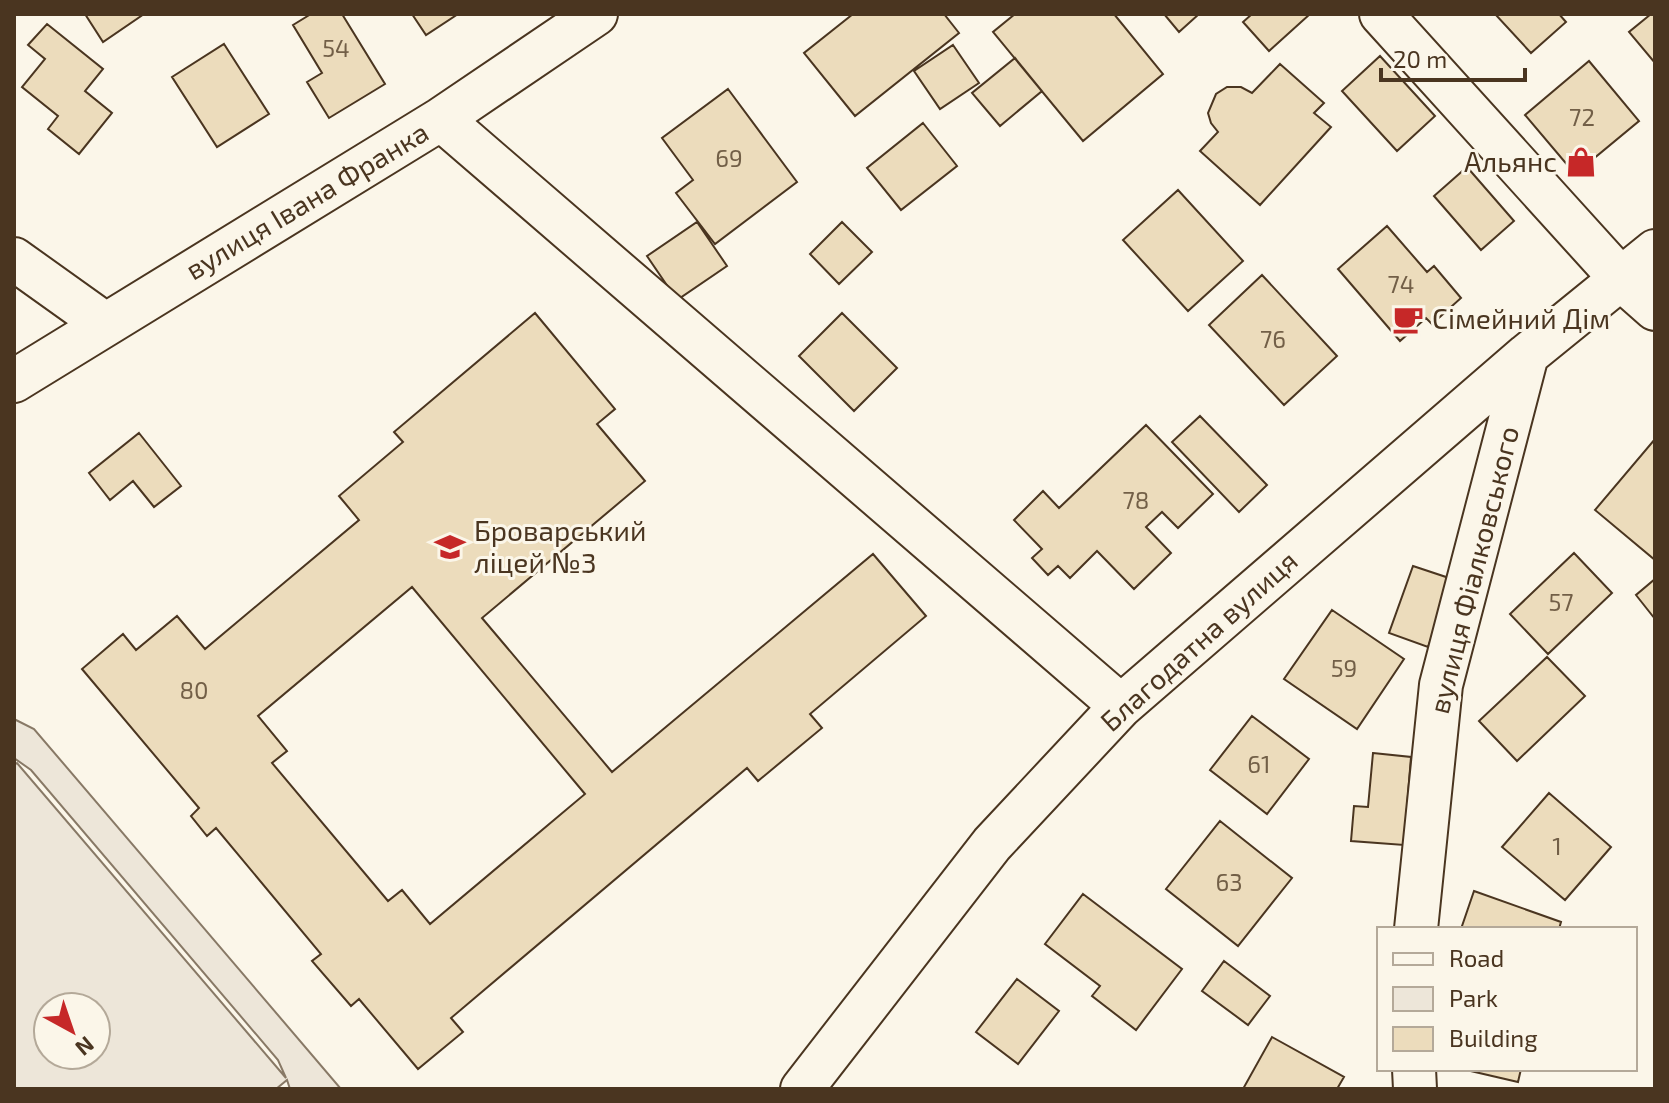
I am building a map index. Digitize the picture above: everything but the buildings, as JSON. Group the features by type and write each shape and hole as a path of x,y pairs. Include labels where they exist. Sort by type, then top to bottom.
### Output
{"street":[{"name":"вулиця Івана Франка","path":"14,381 441,119 596,14"},
{"path":"1381,14 1621,279 1655,309"},
{"path":"441,119 1121,706"},
{"name":"Благодатна вулиця","path":"802,1089 992,844 1121,706 1527,355 1655,251"},
{"path":"14,259 105,324"},
{"name":"вулиця Фіалковського","path":"1416,927 1441,685 1527,355"}],"green space":[{"path":"14,719 34,729 341,1089 290,1089 287,1080 276,1089 14,1089 14,765 17,763 286,1078 278,1060 31,770 14,758"}],"place":[{"name":"Альянс","path":"1581,162"},
{"name":"Сімейний Дім","path":"1408,319"},
{"name":"Броварський ліцей №3","path":"450,547"}]}
